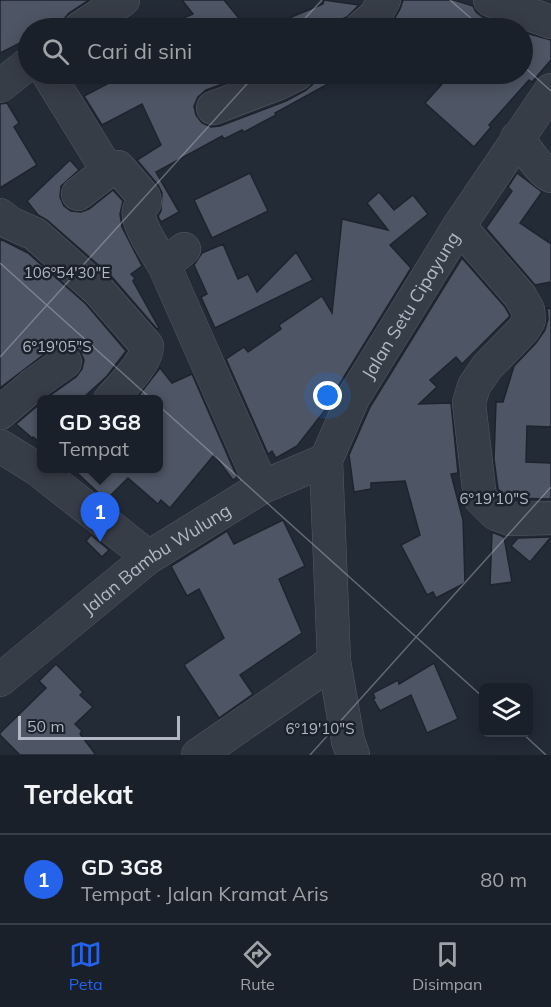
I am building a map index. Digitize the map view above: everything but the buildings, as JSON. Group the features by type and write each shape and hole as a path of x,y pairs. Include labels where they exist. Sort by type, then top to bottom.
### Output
{"street":[{"path":"95,18 123,0"},
{"path":"373,18 384,0"},
{"path":"490,0 551,22"},
{"path":"0,86 18,72"},
{"path":"54,84 108,171"},
{"path":"213,108 276,84"},
{"name":"Jalan Setu Cipayung","path":"352,755 334,661 326,460 353,398 459,226 551,90"},
{"path":"517,138 541,169 551,176"},
{"path":"78,194 113,167 118,167 144,197 145,202 139,209 138,216 148,239 174,257 262,487"},
{"path":"0,214 10,223 35,234 99,291 147,346 142,362 113,395"},
{"path":"459,226 520,296 528,310 529,320 523,330 487,367 474,386 470,403 480,498 496,514 510,519 551,518"},
{"path":"0,412 65,362"},
{"path":"0,446 37,466"},
{"name":"Jalan Bambu Wulung","path":"0,680 149,558 262,487 326,460"},
{"path":"46,473 149,558"},
{"path":"198,755 334,661"}],"place":[{"name":"GD 3G8","path":"100,542"}]}
